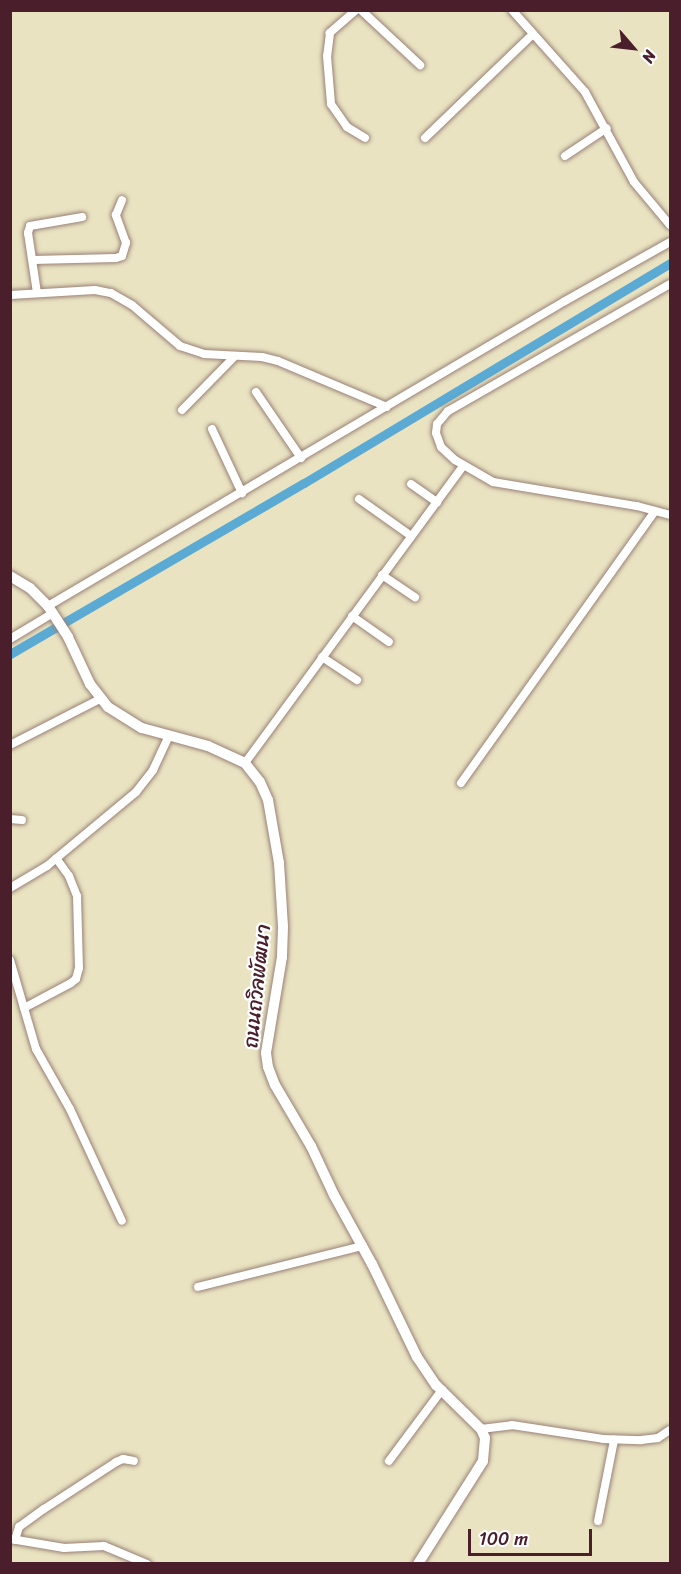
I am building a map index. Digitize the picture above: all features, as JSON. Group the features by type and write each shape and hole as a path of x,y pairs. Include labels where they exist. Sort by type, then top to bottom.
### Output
{"street":[{"path":"356,10 337,25 328,41 329,93 331,104 347,127 365,138"},
{"path":"361,10 420,65"},
{"path":"512,10 585,92 607,128 634,182 670,225"},
{"path":"425,138 533,34"},
{"path":"565,156 607,128"},
{"path":"33,260 122,256 126,243 116,215 122,200"},
{"path":"37,293 28,233 30,226 82,217"},
{"path":"10,639 242,493 670,242"},
{"path":"670,284 448,411 437,424 436,433 441,447 463,466 493,482 670,515"},
{"path":"10,295 95,290 111,293 132,305 180,346 204,354 262,357 387,407"},
{"path":"182,410 234,357"},
{"path":"256,392 301,458"},
{"path":"212,429 242,493"},
{"path":"10,576 30,588 53,613 100,699 130,722 169,736 208,746 245,763 463,466"},
{"path":"411,484 437,502"},
{"path":"359,499 411,536"},
{"path":"461,783 655,511"},
{"path":"382,575 415,597"},
{"path":"352,616 389,642"},
{"path":"322,657 357,680"},
{"path":"10,745 100,699"},
{"path":"10,888 56,858 146,782 169,736"},
{"name":"ถนนถวิลพัฒนา","path":"245,763 260,783 268,800 279,863 282,957 266,1053 268,1067 275,1085 311,1146 334,1195 363,1246 412,1349 442,1390 481,1429"},
{"path":"10,819 22,820"},
{"path":"24,1008 71,984 76,979 79,968 77,896 69,876 56,858"},
{"path":"11,965 36,1049 70,1109 122,1221"},
{"path":"198,1287 363,1246"},
{"path":"389,1461 442,1390"},
{"path":"418,1563 483,1461 485,1446 481,1429 512,1425 614,1440 658,1438 670,1430"},
{"path":"598,1521 614,1440"},
{"path":"134,1461 123,1459 116,1462 19,1527 13,1539 64,1548 104,1546 147,1563"}],"waterway":[{"path":"10,654 304,483 670,263"}]}
